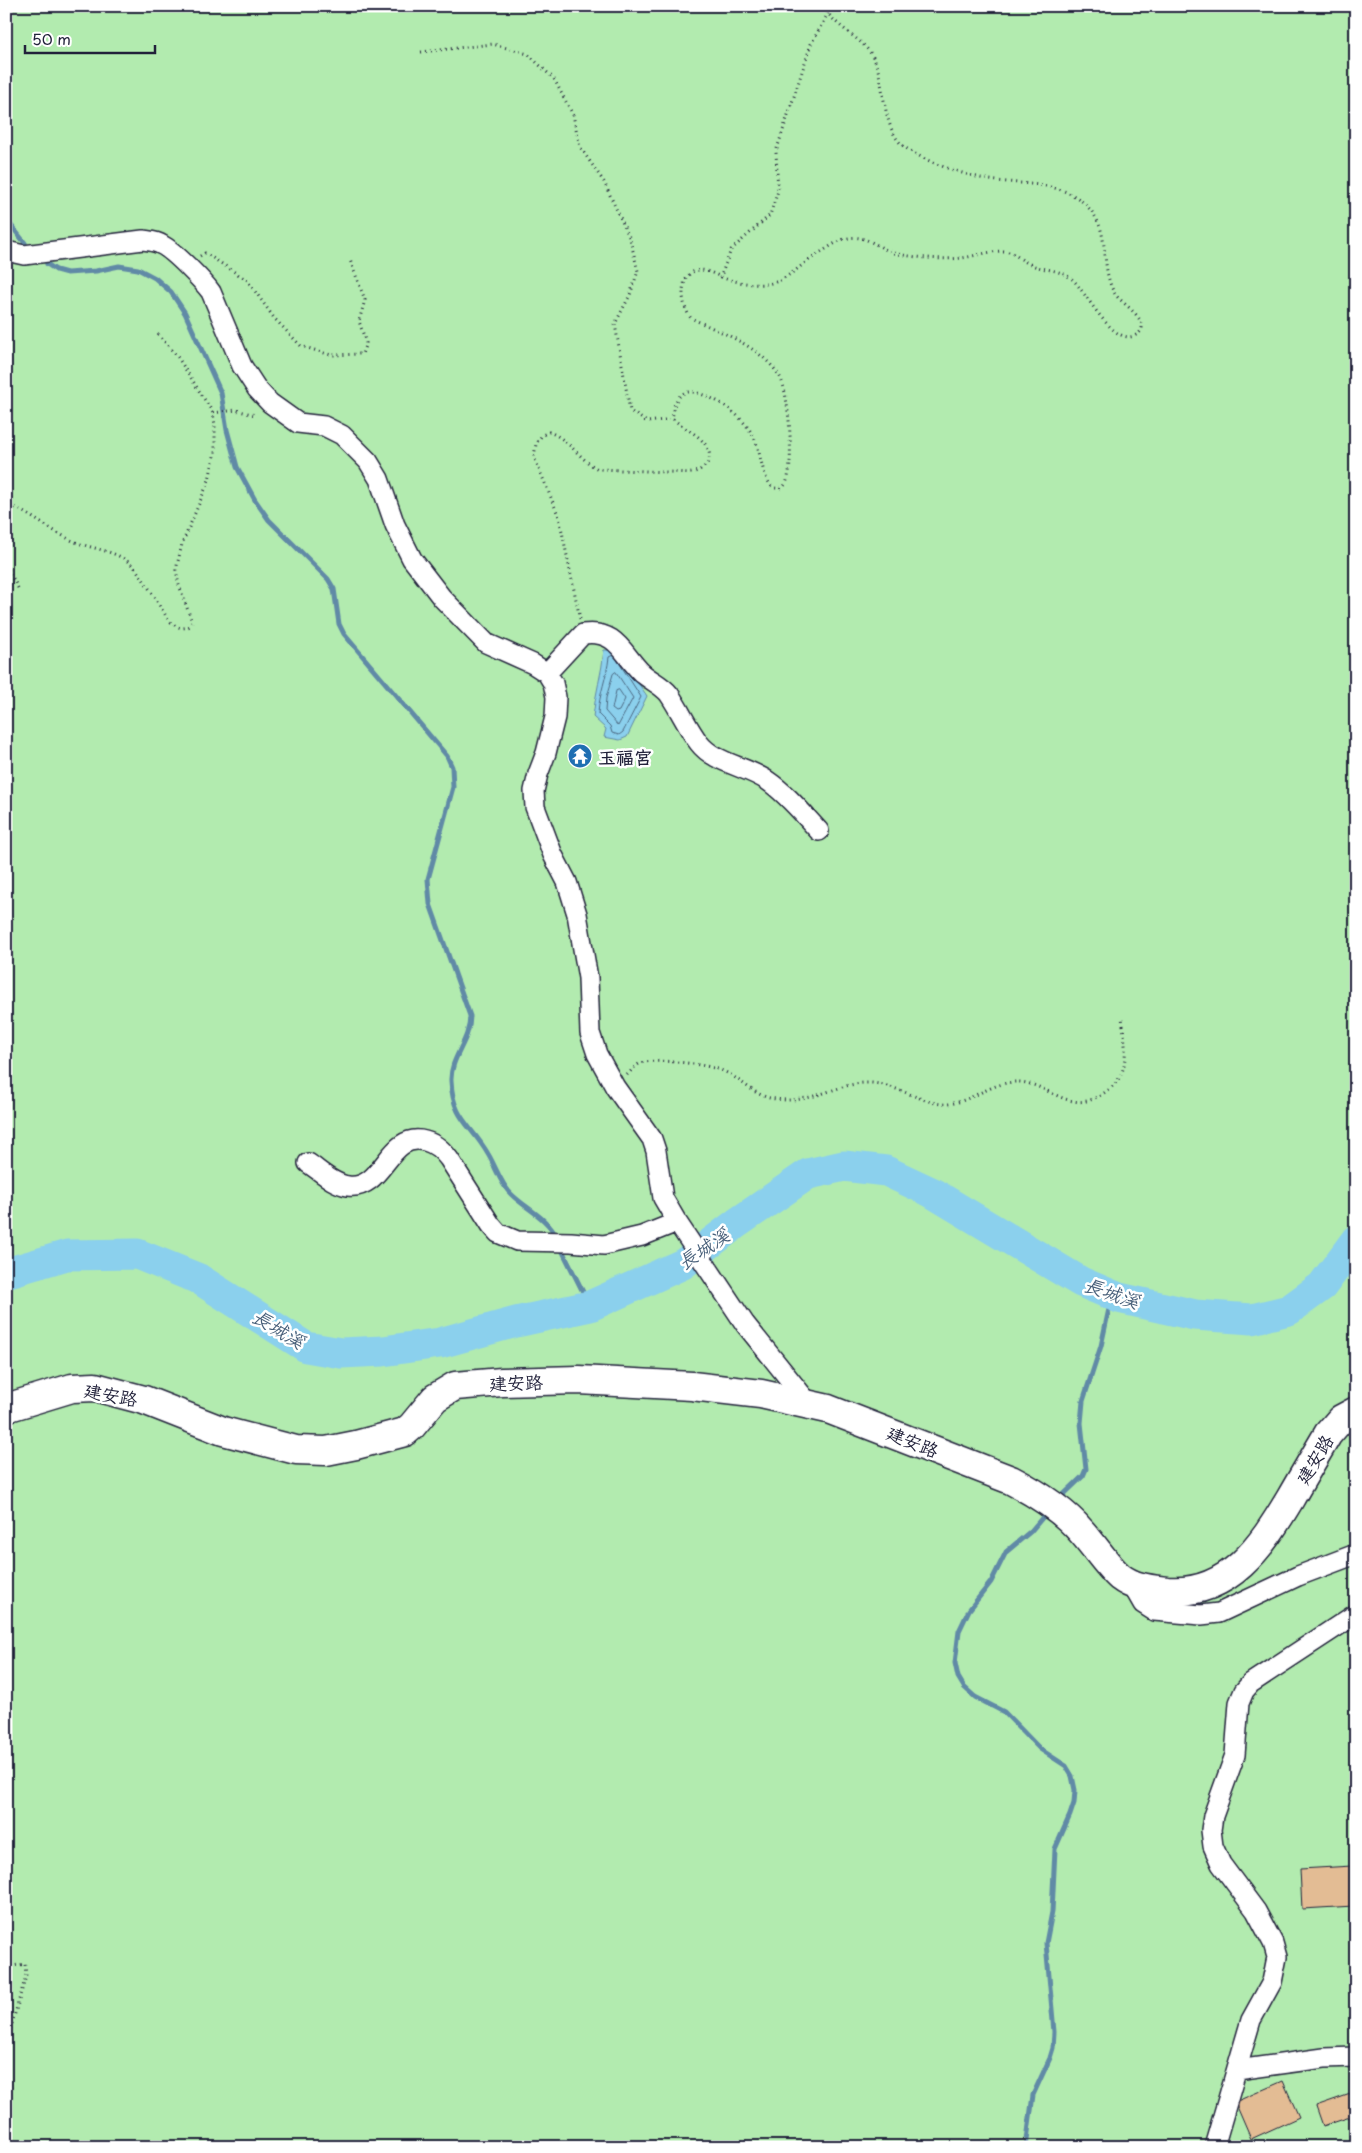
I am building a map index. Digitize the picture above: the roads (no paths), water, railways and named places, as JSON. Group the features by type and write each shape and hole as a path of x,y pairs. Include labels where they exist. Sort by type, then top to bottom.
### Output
{"street":[{"path":"6,251 24,255 152,241 163,245 205,283 211,292 247,376 270,403 298,424 324,426 332,429 342,435 368,461 376,474 395,525 412,559 442,598 486,643 533,664 547,673 554,682 556,697 555,718 534,790 535,807 550,848 574,900 588,978 590,1033 597,1054 615,1088 652,1139 656,1151 663,1198 681,1228 745,1324 810,1405"},
{"path":"547,673 583,634 591,633 605,636 621,646 642,672 666,690 692,732 708,752 718,759 737,765 768,781 782,792 819,832"},
{"path":"308,1163 333,1181 348,1186 365,1183 372,1178 402,1144 412,1139 432,1143 442,1149 491,1225 498,1233 517,1241 610,1244 681,1228"},
{"name":"建安路","path":"6,1408 72,1388 96,1387 152,1403 223,1431 296,1450 311,1451 356,1445 405,1432 435,1398 445,1390 473,1383 579,1380 683,1385 761,1394 810,1405 866,1422 999,1474 1039,1497 1069,1520 1119,1576 1130,1583 1147,1589 1173,1591 1201,1587 1222,1580 1242,1564 1263,1543 1328,1434 1342,1420 1356,1411"},
{"path":"1130,1583 1143,1604 1154,1610 1201,1615 1219,1613 1298,1576 1356,1554"},
{"path":"1214,2147 1251,2020 1272,1982 1277,1957 1273,1943 1256,1911 1221,1864 1213,1846 1211,1830 1213,1816 1235,1755 1239,1703 1244,1691 1251,1683 1356,1614"},
{"path":"1237,2070 1324,2058 1356,2057"}],"water":[{"path":"604,650 616,650 647,696 627,737 620,740 604,737 606,729 593,717"}],"waterway":[{"path":"6,219 25,243"},
{"path":"47,264 56,270 67,273 96,271 119,266 138,269 155,278 171,292 185,313 221,393 227,430 237,467 255,500 269,520 328,579 334,589 339,624 344,634 447,756 452,767 453,787 428,879 430,904 470,1016 467,1034 452,1072 452,1094 459,1113 482,1144 507,1190 548,1224 557,1238"},
{"name":"長城溪","path":"6,1273 67,1255 137,1254 199,1279 306,1347 341,1353 383,1351 440,1343 516,1322 590,1306 683,1264 737,1223 808,1174 844,1166 886,1171 931,1192 1081,1282 1119,1298 1195,1315 1252,1319 1289,1310 1322,1286 1356,1240"},
{"path":"560,1246 590,1306"},
{"path":"1058,1500 1083,1476 1086,1469 1081,1423 1083,1401 1101,1346 1112,1295"},
{"path":"1026,2147 1033,2095 1053,2048 1054,2032 1046,1943 1052,1912 1055,1849 1070,1815 1074,1803 1075,1790 1072,1776 1066,1766 1040,1749 1004,1712 975,1697 964,1687 958,1677 955,1663 959,1631 969,1610 991,1582 1006,1552 1031,1531 1047,1512"}],"place":[{"name":"玉福宮","path":"580,756"}]}
